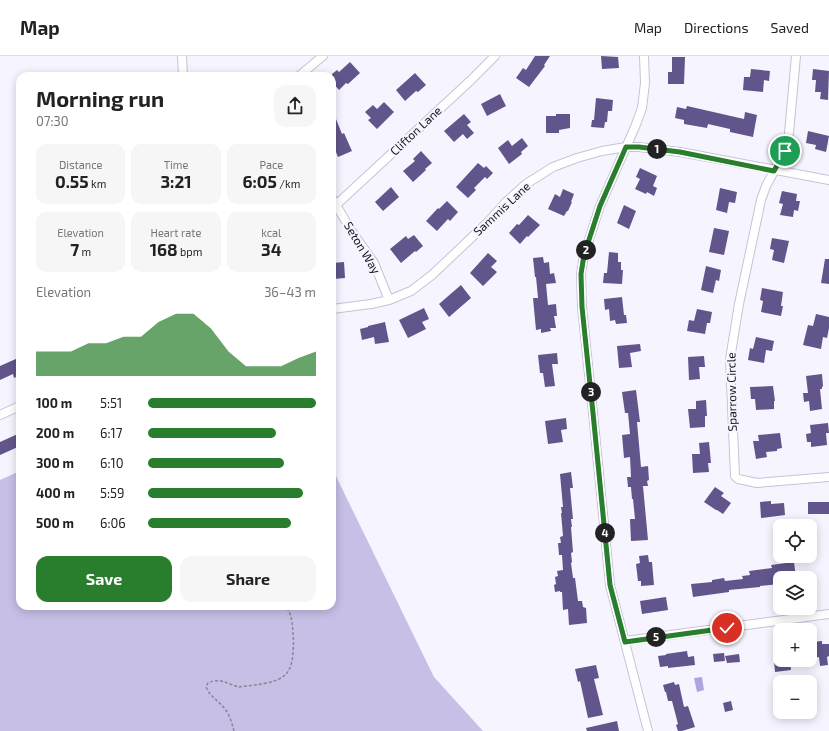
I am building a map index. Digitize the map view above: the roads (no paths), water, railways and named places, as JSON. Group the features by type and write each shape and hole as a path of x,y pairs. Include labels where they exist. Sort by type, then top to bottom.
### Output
{"street":[{"path":"182,56 183,72"},
{"path":"304,72 323,56"},
{"name":"Clifton Lane","path":"336,199 470,81 495,56"},
{"path":"644,56 645,83 642,108 600,206 584,255 581,274 582,307 610,585 648,731"},
{"path":"774,171 785,151 790,133 796,56"},
{"name":"Sammis Lane","path":"336,308 389,300 411,290 432,275 526,184 553,167 602,151 626,147 639,147 680,152 774,171 829,180"},
{"name":"Sparrow Circle","path":"774,171 761,200 739,304 730,359 735,476 738,479 757,483 829,478"},
{"name":"Seton Way","path":"336,204 352,232 374,263 389,300"},
{"path":"0,415 16,408"},
{"path":"625,642 829,614"}]}
